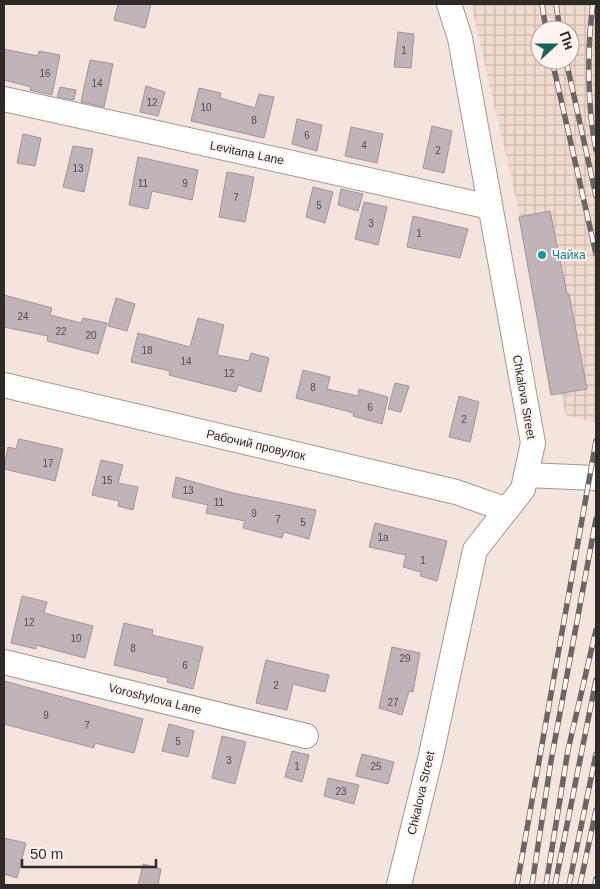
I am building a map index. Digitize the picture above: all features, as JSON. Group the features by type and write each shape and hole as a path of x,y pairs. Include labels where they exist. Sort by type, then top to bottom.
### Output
{"street":[{"name":"Chkalova Street","path":"399,885 431,755 475,550 523,489 533,443 460,38 449,4"},
{"name":"Levitana Lane","path":"4,99 490,207"},
{"name":"Рабочий провулок","path":"4,385 456,492 507,510"},
{"path":"526,475 596,478"},
{"name":"Voroshylova Lane","path":"4,662 306,736"}],"shaded area":[{"path":"471,4 596,4 596,423 566,415"}],"building":[{"path":"118,4 151,4 145,28 114,20"},
{"path":"398,32 414,34 411,68 394,67"},
{"path":"4,49 38,56 39,51 60,55 52,95 30,90 31,87 4,80"},
{"path":"90,60 113,64 104,107 81,102"},
{"path":"146,86 165,92 158,116 140,112"},
{"path":"60,87 76,90 74,100 57,97"},
{"path":"199,88 221,93 220,98 255,108 259,94 274,97 264,138 191,121"},
{"path":"297,119 322,125 317,151 292,144"},
{"path":"432,126 452,131 444,173 423,168"},
{"path":"351,127 383,134 377,163 345,156"},
{"path":"23,134 41,138 35,166 17,163"},
{"path":"73,146 93,149 84,192 63,187"},
{"path":"138,157 198,170 192,200 152,191 148,209 129,205"},
{"path":"227,172 254,177 245,222 219,217"},
{"path":"313,187 333,192 325,223 306,217"},
{"path":"341,189 363,194 358,211 338,205"},
{"path":"364,202 387,207 378,245 355,239"},
{"path":"550,211 567,294 569,294 587,389 551,395 519,217"},
{"path":"413,216 468,229 460,258 407,247"},
{"path":"4,295 52,308 50,315 81,323 83,318 107,323 98,354 47,341 48,336 4,327"},
{"path":"116,298 135,304 127,331 108,326"},
{"path":"198,318 224,325 217,355 249,361 251,353 269,358 261,392 238,385 236,392 169,375 170,371 131,362 138,333 190,347"},
{"path":"303,370 330,377 327,389 358,396 359,389 388,397 382,424 353,416 354,413 296,398"},
{"path":"395,383 409,386 401,412 388,409"},
{"path":"459,396 479,402 470,442 449,437"},
{"path":"19,439 63,449 55,481 4,469 8,447 16,449"},
{"path":"101,460 123,465 118,483 138,487 133,510 118,506 119,501 92,495"},
{"path":"176,477 233,493 316,510 309,539 284,532 282,538 243,528 245,521 206,513 208,505 172,497"},
{"path":"375,523 447,541 437,581 420,576 421,572 403,567 406,555 369,547"},
{"path":"22,596 47,602 44,613 93,626 85,658 36,645 36,649 11,643"},
{"path":"124,623 153,630 152,635 203,647 193,689 167,682 168,678 114,665"},
{"path":"392,647 420,653 413,692 409,691 402,715 379,708"},
{"path":"266,660 329,675 325,692 293,684 287,710 256,703"},
{"path":"4,681 143,719 134,753 95,743 94,748 4,724"},
{"path":"169,724 194,731 188,757 162,751"},
{"path":"222,736 246,742 235,784 212,778"},
{"path":"292,751 309,755 302,782 285,777"},
{"path":"362,754 394,762 388,784 356,776"},
{"path":"328,778 359,785 354,804 324,796"},
{"path":"4,838 26,843 17,878 4,874"},
{"path":"143,864 161,869 158,885 138,885"}],"railway":[{"path":"542,4 544,20"},
{"path":"556,4 558,20"},
{"path":"593,4 589,77 591,115 596,150"},
{"path":"554,70 596,254"},
{"path":"568,70 596,196"},
{"path":"517,885 596,441"},
{"path":"532,885 551,761 596,519"},
{"path":"546,885 568,750 596,630"},
{"path":"555,885 596,680"},
{"path":"569,885 596,754"},
{"path":"580,885 596,810"},
{"path":"595,885 596,879"}],"place":[{"name":"Чайка","path":"542,255"}]}
